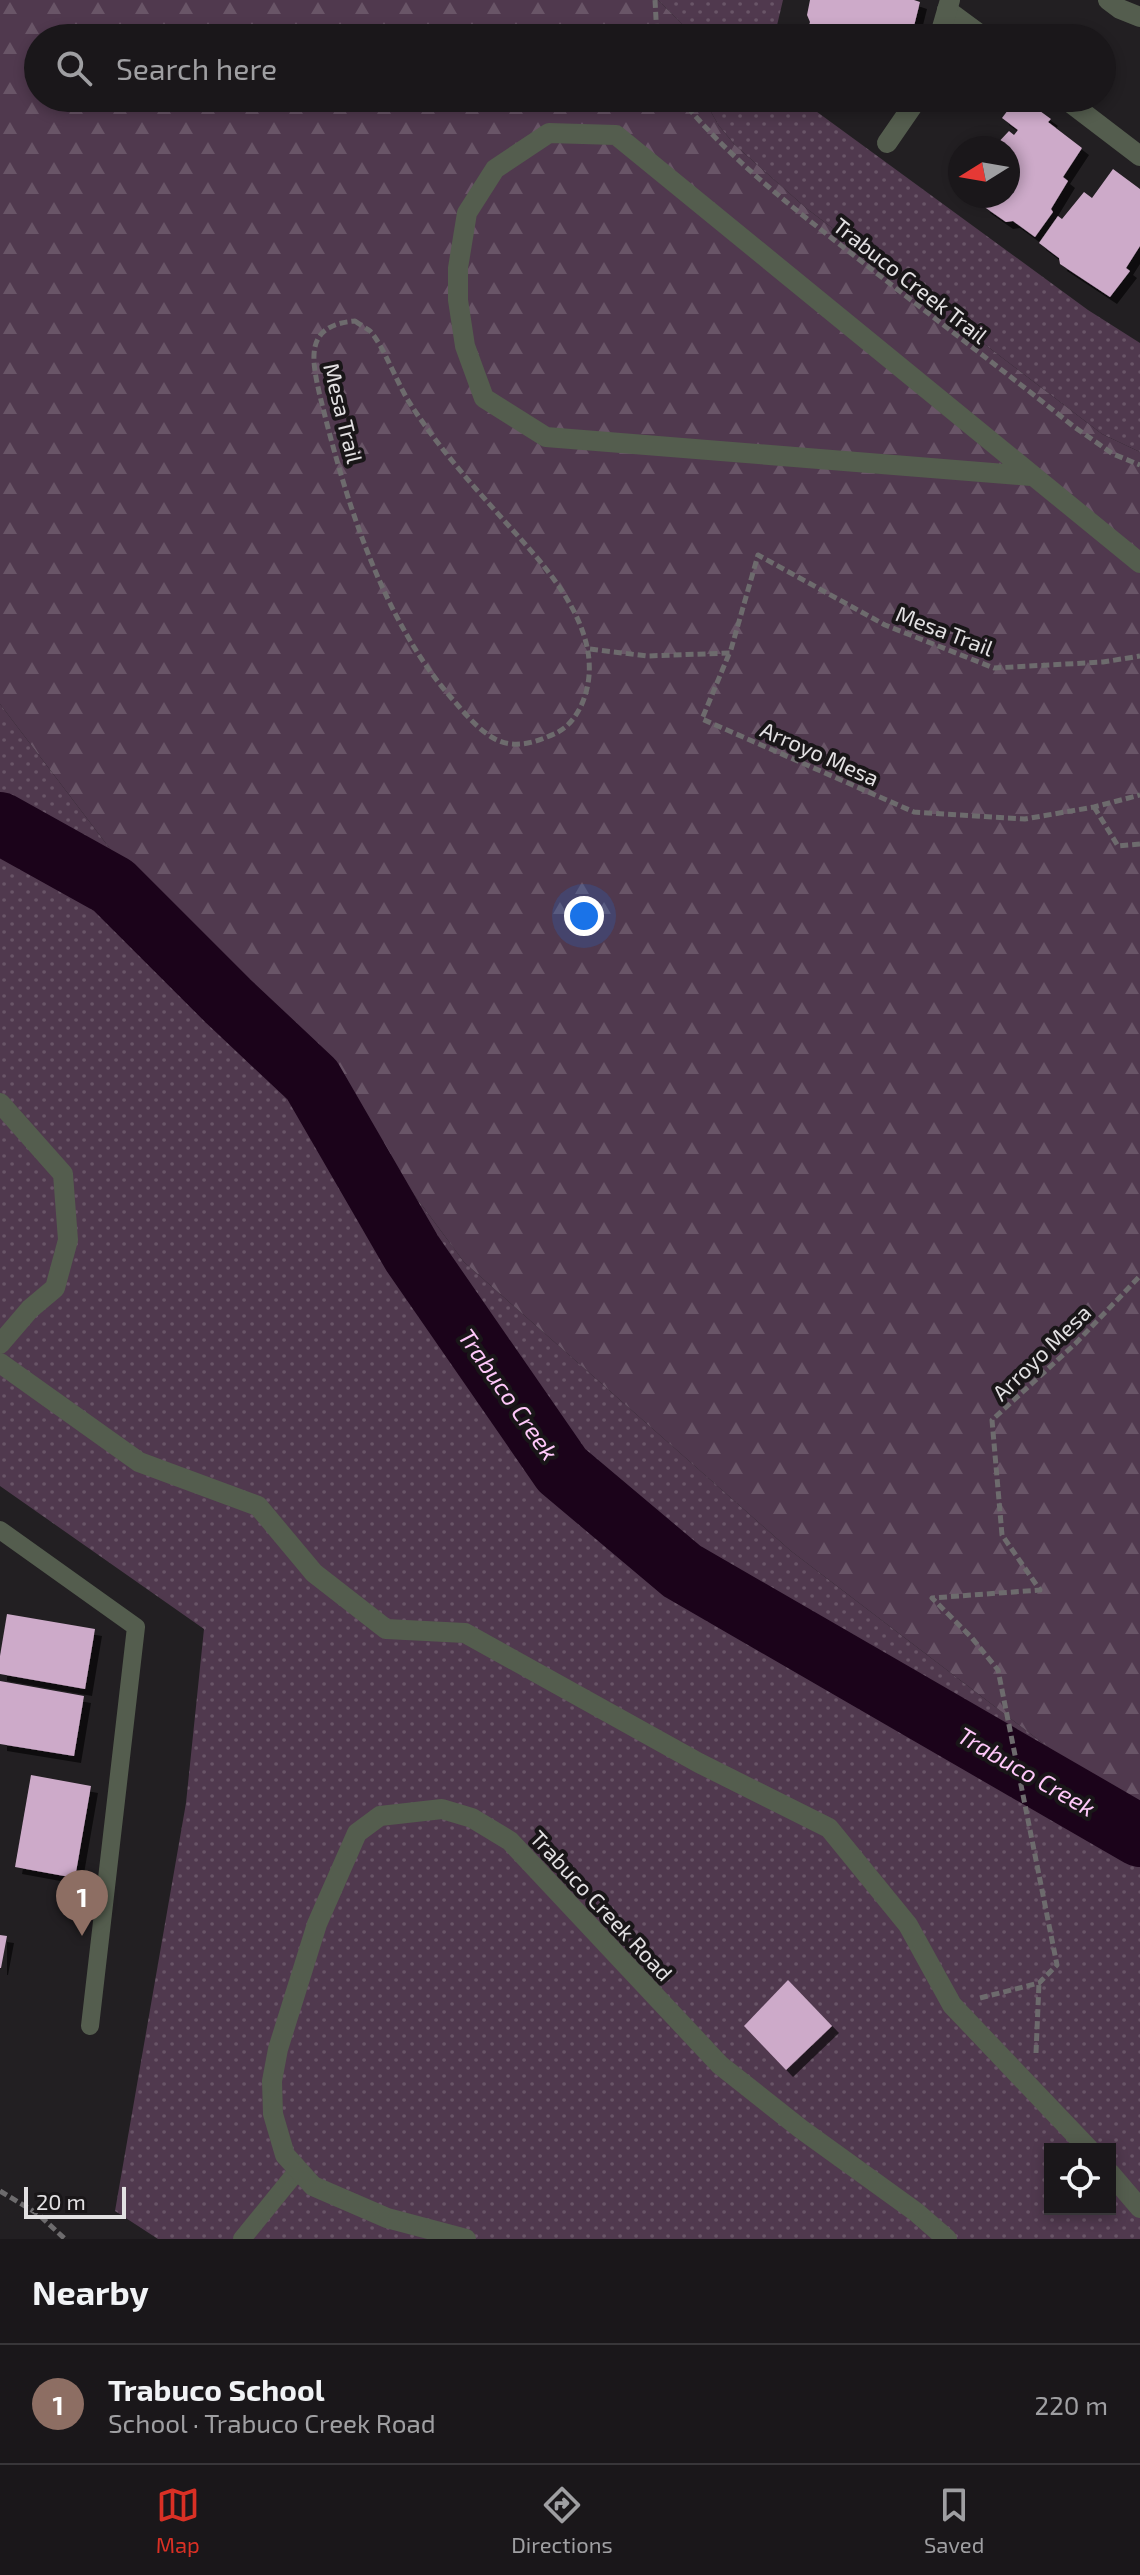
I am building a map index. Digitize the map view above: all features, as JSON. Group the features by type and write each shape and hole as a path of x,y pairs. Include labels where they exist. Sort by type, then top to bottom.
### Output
{"street":[{"path":"1108,0 1140,17"},
{"path":"949,5 970,24"},
{"path":"887,143 908,112"},
{"path":"1082,112 1140,156"},
{"path":"1031,476 546,437 484,398 465,346 458,300 458,268 467,213 495,169 549,133 616,135 1140,563"},
{"path":"0,1103 63,1174 68,1240 55,1288 30,1309 0,1344"},
{"path":"0,1363 139,1462 258,1506 314,1573 386,1629 465,1633 699,1763 829,1828 908,1925 952,2005 1083,2143"},
{"name":"Trabuco Creek Road","path":"466,2239 387,2218 313,2186 285,2155 273,2114 272,2081 278,2049 317,1924 357,1833 380,1816 442,1809 472,1818 510,1841 720,2065 801,2129 916,2212 947,2239"},
{"path":"1116,2180 1140,2208"}],"lane":[{"path":"0,1530 136,1627 90,2026"},
{"path":"242,2239 298,2170"}],"path":[{"path":"655,0 656,24"},
{"name":"Trabuco Creek Trail","path":"693,112 727,150 827,235 1095,443 1140,465"},
{"name":"Mesa Trail","path":"355,321 370,332 409,404 462,473 531,550 572,607 590,649 587,693 575,720 560,732 535,742 518,745 495,739 469,718 444,690 415,652 392,608 373,564 335,455 312,361 317,337 333,323 355,321"},
{"name":"Mesa Trail","path":"730,653 758,555 885,625 994,668 1103,662 1140,656"},
{"path":"590,649 647,656 730,653"},
{"name":"Arroyo Mesa","path":"730,653 702,719 914,812 1025,819 1140,795"},
{"path":"1094,807 1118,846 1140,844"},
{"name":"Arroyo Mesa","path":"1035,2094 1039,1983 1057,1965 998,1670 972,1638 932,1598 1040,1590 1002,1535 992,1420 1075,1344 1140,1276"},
{"path":"952,2005 1039,1983"},
{"path":"0,2191 38,2214 65,2239"}],"green space":[{"path":"0,0 658,0 682,24 24,24 24,112 711,112 735,145 806,208 1102,434 1140,452 1140,1813 1074,1767 791,1551 464,1262 326,1076 149,900 0,704"},
{"path":"658,0 783,0 777,24 682,24"},
{"path":"711,112 817,112 1088,310 1140,343 1140,452 1102,434 806,208 735,145"},
{"path":"0,704 149,900 326,1076 464,1262 791,1551 1074,1767 1140,1813 1140,2239 158,2239 115,2211 186,1803 204,1629 0,1486"}],"building":[{"path":"810,0 920,2 914,24 809,24 807,15"},
{"path":"1006,112 1041,112 1051,119 1048,122 1082,148 1063,177 1068,181 1051,209 1053,212 1035,237 1013,221 1006,222 986,208 1020,208 1020,136 1004,136 1009,131 1014,135 1018,130 1002,118"},
{"path":"1113,169 1140,189 1140,246 1126,268 1130,271 1110,297 1060,264 1059,258 1039,243 1058,216 1062,219 1084,192 1092,198"},
{"path":"7,1614 95,1629 85,1689 0,1674"},
{"path":"0,1681 84,1696 74,1756 0,1744"},
{"path":"31,1775 91,1786 75,1878 15,1867"},
{"path":"0,1935 7,1936 1,1968 0,1968"},
{"path":"788,1980 832,2026 786,2070 744,2026"}],"waterway":[{"name":"Trabuco Creek","path":"0,823 113,886 312,1080 412,1253 562,1470 682,1571 1140,1836"}],"place":[{"name":"Trabuco School","path":"82,1936"}]}
